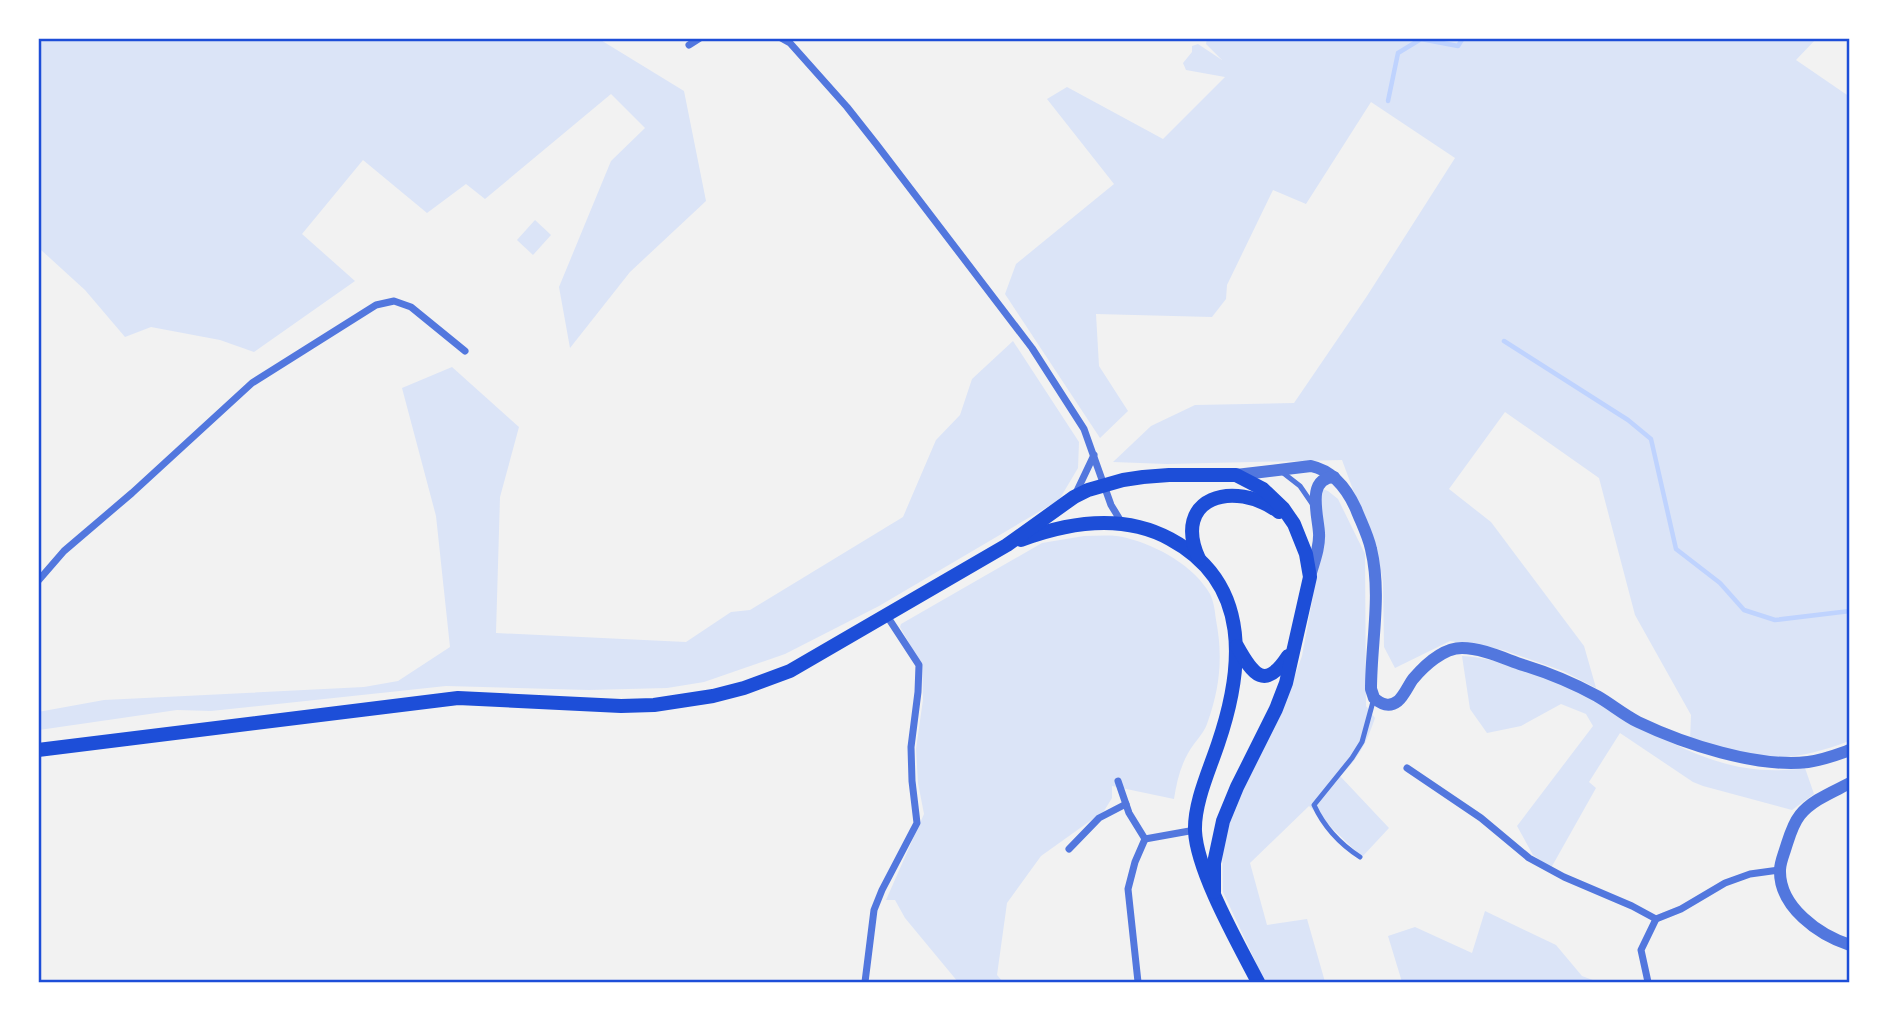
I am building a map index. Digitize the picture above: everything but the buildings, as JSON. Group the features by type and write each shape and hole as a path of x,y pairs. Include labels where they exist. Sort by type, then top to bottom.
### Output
{"main road":[{"path":"38,750 458,698 621,706 690,700 744,688 790,671 887,616 1007,545 1074,496 1123,480 1169,475 1236,475 1263,489 1283,508 1294,524 1307,554 1310,577 1286,683 1223,821 1214,863 1214,892"},
{"path":"1200,561 1194,547 1193,526 1200,510 1214,498 1240,494 1255,498 1268,504 1294,524"},
{"path":"1007,545 1058,527 1097,523 1122,524 1164,536 1179,544 1213,574 1228,599 1237,646 1227,716 1205,782 1195,830 1198,850 1214,892 1258,982"},
{"path":"1237,646 1250,669 1261,677 1269,677 1275,673 1293,649"}],"street":[{"path":"689,45 700,38"},
{"path":"781,38 790,43 847,107 1032,348 1084,429 1111,505 1122,524"},
{"path":"38,581 64,551 252,383 376,305 394,301 411,307 465,351"},
{"path":"1074,496 1094,455"},
{"path":"1236,475 1311,466 1334,477 1351,498 1372,551 1376,578 1371,678 1374,698 1382,705 1398,701 1415,677 1434,659 1448,651 1462,648 1498,656 1562,678 1635,720 1668,735 1713,750 1746,758 1806,762 1826,759 1850,750"},
{"path":"1310,577 1317,554 1319,534 1316,494 1326,477 1334,477"},
{"path":"865,982 874,910 917,823 911,747 919,692 919,665 887,616"},
{"path":"1407,768 1481,818 1529,858 1656,919"},
{"path":"1118,781 1129,813 1145,839"},
{"path":"1850,783 1817,800 1799,816 1791,830 1779,870 1790,902 1803,918 1850,945"},
{"path":"1069,849 1099,818 1126,804"},
{"path":"1145,839 1195,830"},
{"path":"1138,982 1128,889 1145,839"},
{"path":"1648,982 1641,950 1656,919 1681,909 1725,883 1750,874 1779,870"}],"lane":[{"path":"1280,470 1300,486 1315,508"},
{"path":"1360,858 1346,848 1322,823 1314,805 1362,742 1374,698"}],"shaded area":[{"path":"39,38 599,39 684,91 706,201 630,272 570,348 559,287 611,161 645,128 611,94 485,199 466,184 427,213 363,160 302,234 355,281 254,352 220,340 151,327 125,337 85,290 39,250"},
{"path":"1207,39 1816,39 1796,60 1850,97 1849,741 1810,753 1757,758 1736,755 1690,741 1691,715 1635,615 1599,478 1505,412 1449,489 1491,522 1584,646 1596,688 1563,671 1503,650 1450,641 1395,668 1384,647 1383,582 1378,557 1342,460 1167,464 1113,462 1151,426 1195,405 1294,403 1367,296 1455,158 1371,102 1306,204 1273,190 1227,285 1226,299 1212,317 1096,314 1099,366 1128,411 1100,438 1005,294 1016,264 1114,184 1047,99 1067,87 1163,139 1225,77 1186,70 1183,63 1192,52 1192,46 1198,44 1222,60 1206,44"},
{"path":"535,220 551,235 533,255 517,240"},
{"path":"1013,341 1079,442 1078,468 1059,500 879,606 785,654 704,682 667,688 589,690 446,686 211,711 177,710 39,730 38,712 104,700 364,687 398,681 450,647 436,516 402,388 452,367 519,427 500,497 496,633 686,642 731,612 750,610 903,517 936,440 960,415 972,379"},
{"path":"1317,487 1338,499 1365,554 1366,706 1375,718 1361,750 1340,776 1389,828 1362,857 1309,806 1250,863 1267,925 1307,919 1325,982 1265,982 1223,892 1222,843 1238,788 1279,719 1302,656 1313,596"},
{"path":"1084,536 1122,537 1151,546 1185,566 1203,584 1213,604 1219,646 1218,684 1212,708 1205,728 1183,763 1174,799 1112,786 1112,798 1104,811 1041,856 1007,903 997,975 1003,982 958,982 905,918 895,900 886,900 924,814 918,783 916,749 923,700 922,666 900,627 1042,543"},
{"path":"1462,656 1517,666 1569,685 1661,737 1706,758 1753,769 1805,768 1814,794 1792,810 1703,786 1620,733 1589,782 1596,788 1551,868 1533,855 1517,826 1593,726 1586,714 1561,704 1521,726 1487,733 1470,709"},
{"path":"1485,911 1556,945 1582,976 1598,982 1402,982 1388,936 1415,927 1472,953"}],"waterway":[{"path":"1388,101 1398,53 1421,39 1458,46 1463,38"},
{"path":"1504,341 1628,420 1651,439 1676,549 1720,583 1744,610 1775,620 1850,611"}]}
